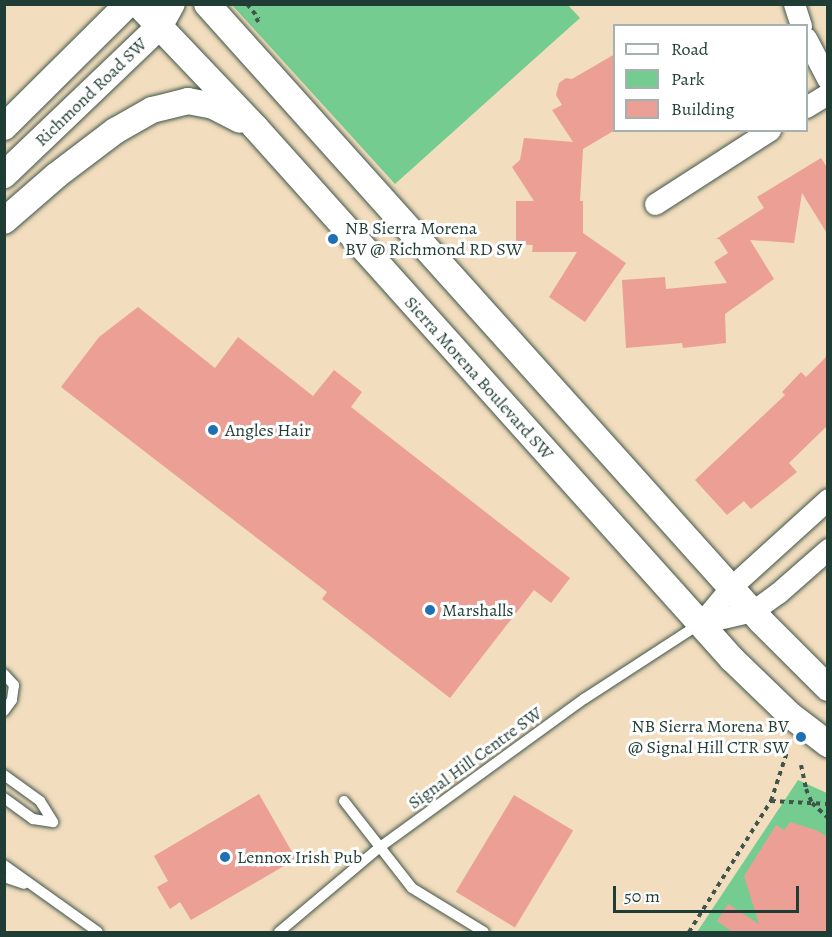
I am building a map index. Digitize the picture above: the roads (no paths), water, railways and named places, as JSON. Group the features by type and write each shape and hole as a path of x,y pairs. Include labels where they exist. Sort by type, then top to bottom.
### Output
{"street":[{"name":"Richmond Road SW","path":"4,127 128,4"},
{"name":"Sierra Morena Boulevard SW","path":"138,4 255,127 732,659 790,716 828,744"},
{"name":"Richmond Road SW","path":"4,175 159,27 172,4"},
{"path":"207,4 731,587 828,688"},
{"path":"794,4 800,24"},
{"path":"808,40 828,80"},
{"path":"808,106 828,94"},
{"path":"4,221 57,175 115,131 153,110 188,101 213,106 255,127"},
{"path":"655,204 767,132"},
{"path":"701,623 731,587 828,500"},
{"path":"701,623 753,611 778,593 828,549"}],"lane":[{"name":"Signal Hill Centre SW","path":"279,933 380,847 584,699 701,623"},
{"path":"4,674 14,685 12,700 4,711"},
{"path":"4,775 40,801 53,822 33,819 4,798"},
{"path":"344,801 412,888 484,933"},
{"path":"4,865 98,933"},
{"path":"4,877 33,887"}],"place":[{"name":"NB Sierra Morena BV @ Richmond RD SW","path":"333,239"},
{"name":"Angles Hair","path":"213,430"},
{"name":"Marshalls","path":"430,610"},
{"name":"NB Sierra Morena BV @ Signal Hill CTR SW","path":"801,737"},
{"name":"Lennox Irish Pub","path":"225,857"}]}
